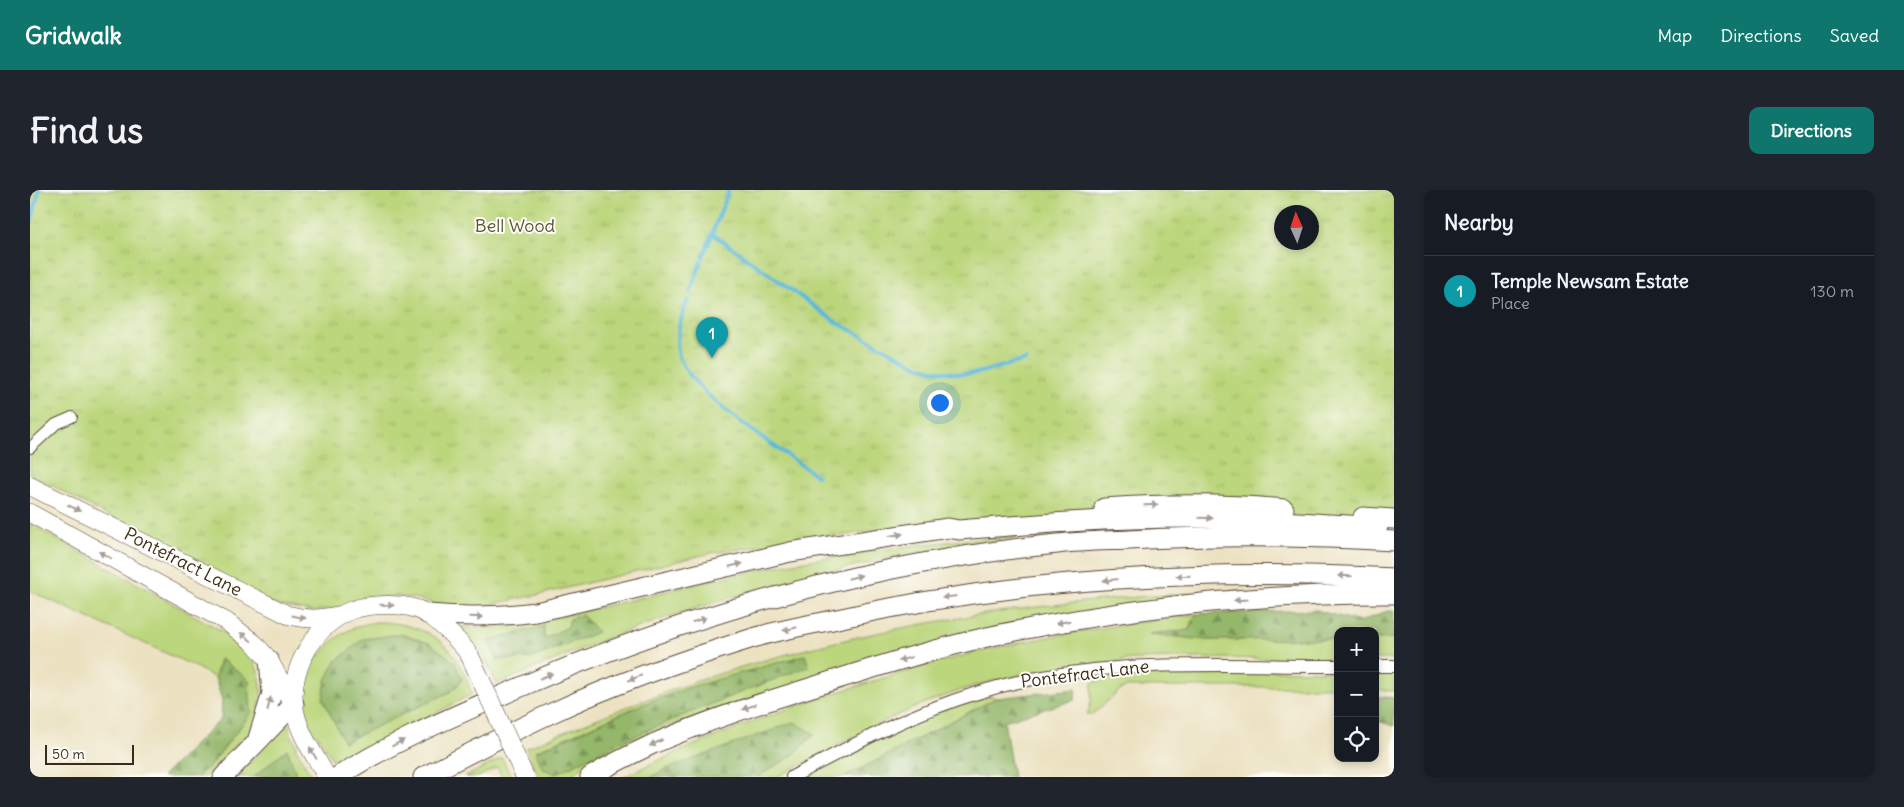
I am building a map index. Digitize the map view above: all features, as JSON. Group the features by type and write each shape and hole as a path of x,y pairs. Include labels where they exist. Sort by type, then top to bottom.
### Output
{"highway":[{"name":"Pontefract Lane","path":"30,486 288,615 302,619 317,620 340,615 354,609 376,605 398,605 427,614"},
{"path":"948,528 963,520 1147,505 1210,505 1269,508 1394,519"},
{"name":"Pontefract Lane","path":"30,513 227,622 254,643 269,660 294,704"},
{"path":"427,614 479,618 503,617 536,612 790,552 948,528 959,530 1110,520 1189,518 1276,521 1394,529"},
{"path":"337,777 426,729 541,678 645,637 772,597 882,570 970,554 1060,544 1241,536 1394,541"},
{"path":"423,777 556,711 648,673 755,637 872,611 929,600 1078,582 1159,576 1285,574 1394,578"},
{"path":"590,777 625,758 700,724 768,700 986,638 1064,622 1202,603 1290,596 1394,594"},
{"path":"427,614 458,640 470,656 524,777"},
{"path":"327,777 300,729 294,704 295,680 304,654 325,627 340,615"},
{"path":"255,746 272,693 269,660"},
{"path":"223,777 294,704"}],"street":[{"path":"30,448 56,424 72,417"},
{"name":"Pontefract Lane","path":"792,777 882,729 926,710 974,693 1042,677 1137,666 1334,666"},
{"path":"1379,666 1394,666"}],"green space":[{"name":"Bell Wood","path":"30,190 1394,190 1394,519 897,528 711,553 542,594 482,606 482,611 449,608 414,598 395,596 366,598 338,608 314,612 275,605 30,474"},
{"path":"30,524 229,635 250,656 255,664 261,683 260,703 255,722 248,740 243,737 205,777 197,777 210,766 251,713 220,659 215,678 194,666 30,591"},
{"path":"1040,535 929,551 820,574 766,588 659,620 606,639 497,684 481,650 477,651 469,636 459,627 502,627 534,622 733,576 859,552","holes":["544,627 544,639 568,627 598,632 531,658"]},
{"path":"1240,591 1191,599 752,699 662,728 592,760 569,777 539,777 526,748 657,695 738,668 861,636 986,614 1113,599","holes":["805,655 808,666 649,730 556,774 535,751 641,705 691,687"]},
{"path":"1316,610 1360,622 1387,611 1394,611 1394,638 1379,639 1379,627 1334,627 1334,639 1206,640 1149,634 1189,630 1196,614"},
{"path":"1196,614 1189,630 1153,634 1206,640 1334,639 1334,659 1133,659 1033,672 973,686 925,703 880,723 777,777 757,777 793,755 666,769 651,777 623,777 686,748 750,723 848,689 972,653 1091,630"},
{"path":"582,615 598,632 531,658 498,660 488,641 544,626 544,639 568,627 570,619"},
{"path":"388,622 400,624 433,636 443,643 458,662 472,694 336,765 317,734 313,736 309,726 305,705 308,675 316,654 320,656 331,643 344,633 367,624","holes":["462,680 452,691 344,742"]},
{"path":"401,634 429,643 455,662 462,680 452,691 344,742 323,699 326,680 336,661 363,639"},
{"path":"1394,638 1394,659 1379,659 1379,639"},
{"path":"805,655 809,666 649,730 556,774 543,769 535,752 641,705 691,687"},
{"path":"221,659 249,680 251,713 210,766 197,777 162,777 221,719 222,700 215,678"},
{"path":"1183,670 1334,671 1334,687 1127,687 1119,691 1092,715 1087,714 1091,702 1092,683 1104,679 1148,672"},
{"path":"1379,672 1394,672 1394,691 1379,689"},
{"path":"1076,689 1075,700 1004,721 1013,777 845,777 996,698"},
{"path":"991,696 996,698 845,777 803,777 884,734 951,707"},
{"path":"1379,696 1394,698 1394,726 1379,721"},
{"path":"794,722 815,734 793,755 757,777 651,777 666,769"},
{"path":"287,724 297,746 295,747 312,777 297,777 287,749 254,777 236,777"},
{"path":"287,749 297,777 254,777"},
{"path":"502,758 511,777 502,777 497,767 479,777 465,777"}],"waterway":[{"path":"30,227 39,190"},
{"path":"703,257 729,190"},
{"path":"713,234 836,322 916,365 932,370 961,374 977,373 1026,360"},
{"path":"690,293 701,262"},
{"path":"688,300 681,320 677,342 679,356 687,372 719,405 817,476"}],"place":[{"name":"Temple Newsam Estate","path":"712,358"}]}
